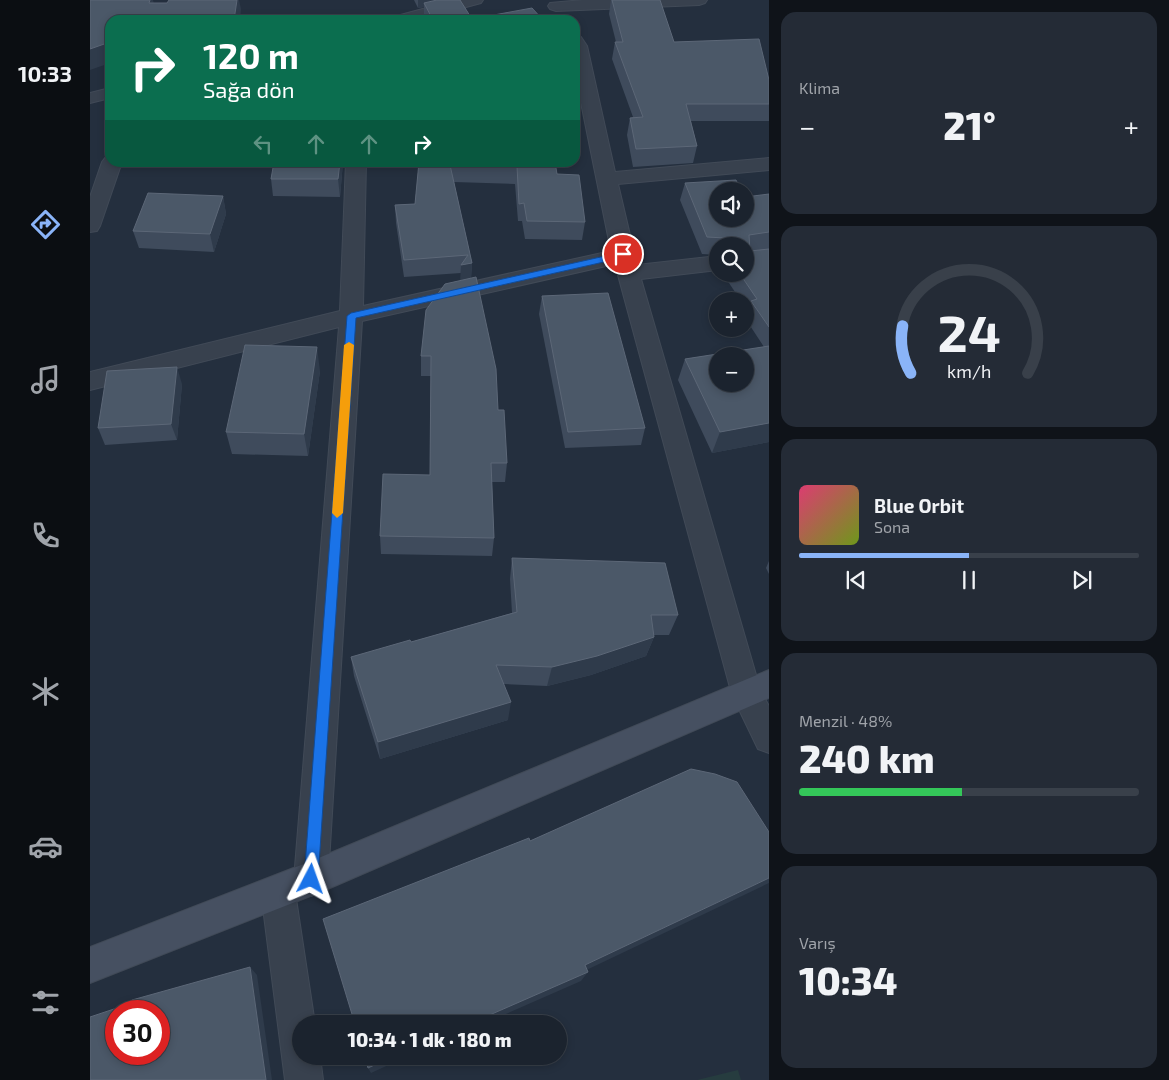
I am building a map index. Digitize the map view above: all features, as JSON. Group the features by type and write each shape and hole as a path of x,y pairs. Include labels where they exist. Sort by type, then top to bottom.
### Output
{"street":[{"path":"418,15 475,0"},
{"path":"555,9 700,0"},
{"path":"580,56 626,264 758,690 769,738"},
{"path":"90,98 105,94"},
{"path":"606,179 769,164"},
{"path":"90,226 110,167"},
{"path":"311,879 351,316 356,167"},
{"path":"90,381 351,316 626,264 709,263"},
{"path":"90,965 311,879 758,690"},
{"path":"278,892 304,1080"}],"green space":[{"path":"738,1070 741,1080 697,1080"}],"building":[{"path":"90,0 150,0 149,3 167,3 169,0 237,0 235,15 105,15 105,44 90,49"},
{"path":"437,0 460,0 469,15 430,15 424,3"},
{"path":"612,0 660,0 674,42 759,39 769,80 769,104 686,104 697,146 636,149 630,118 643,117 615,42 623,42"},
{"path":"532,8 538,15 494,15"},
{"path":"273,167 339,167 338,179 271,179"},
{"path":"419,167 450,167 472,263 461,265 468,255 404,260 395,205 415,204"},
{"path":"517,167 556,167 557,174 579,175 585,222 527,221 524,203 519,204"},
{"path":"736,180 737,182 709,182 709,227 754,227 754,196 769,194 769,232 749,235 749,237 707,237 685,183"},
{"path":"148,193 223,196 210,234 133,231"},
{"path":"769,249 769,327 754,305 754,300 757,299 745,282 754,282 754,251"},
{"path":"476,277 496,369 498,410 504,410 507,463 491,463 494,538 380,536 383,474 430,475 431,356 421,356 426,310 445,284"},
{"path":"608,293 645,428 568,432 542,296"},
{"path":"245,345 317,347 304,434 226,432"},
{"path":"769,346 769,423 720,432 685,359 709,355 709,392 754,392 754,348"},
{"path":"177,367 171,424 98,428 107,371"},
{"path":"512,558 665,563 678,615 651,615 654,637 597,656 552,667 496,665 511,702 378,742 351,657 517,612"},
{"path":"691,769 715,774 737,782 769,832 769,878 585,965 588,972 490,1015 352,1015 323,919 529,838 530,841"},
{"path":"250,967 266,1080 90,1080 90,1017 105,1012 105,1065 170,1065 170,1000 132,1000"}],"slow traffic":[{"path":"337,513 349,345"}],"route":[{"path":"311,879 351,316 623,254"}]}
